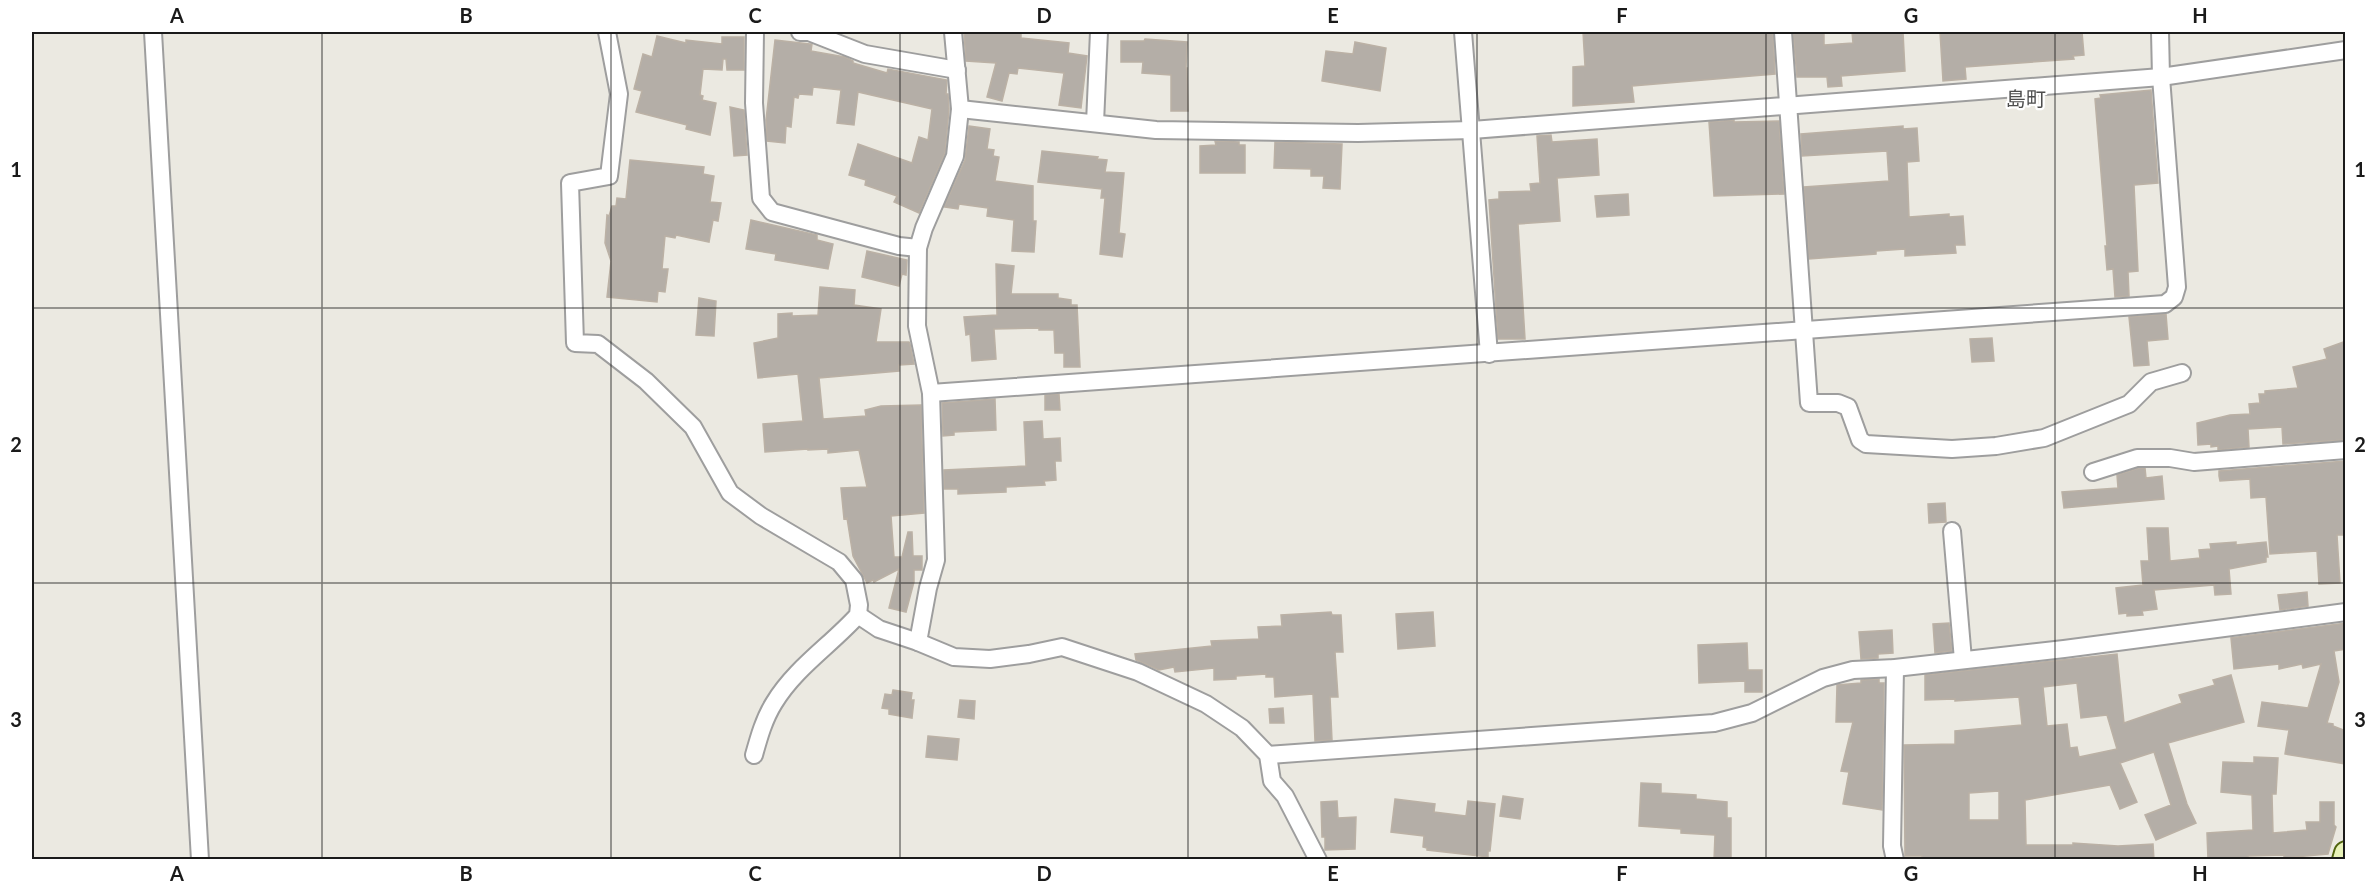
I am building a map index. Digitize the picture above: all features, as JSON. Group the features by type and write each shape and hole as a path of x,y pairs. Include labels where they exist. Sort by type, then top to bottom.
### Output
{"main road":[{"path":"2343,860 2346,853"}],"street":[{"path":"153,32 200,860"},
{"path":"608,32 619,94 609,176 570,183 575,343 598,344 646,381 693,427 730,493 762,516 839,562 854,580 859,605 858,615 791,679 779,695 761,730 754,755"},
{"path":"755,32 754,103 761,198 771,212 900,246 918,248"},
{"path":"800,32 809,32 865,54 957,70"},
{"path":"918,642 928,588 936,560 931,393 917,326 918,248 924,228 955,156 960,109 953,32"},
{"path":"1095,123 1100,32"},
{"path":"1463,32 1489,354"},
{"path":"1783,32 1809,403 1838,403 1848,406 1860,440 1866,444 1952,449 1996,446 2044,438 2129,404 2151,382 2182,373"},
{"path":"931,393 1489,354 1805,328 2165,304 2174,297 2177,287 2161,77 2160,32"},
{"path":"960,109 1156,130 1358,133 1472,130 2161,77 2346,50"},
{"path":"2093,472 2137,458 2170,458 2194,462 2346,450"},
{"path":"1952,531 1963,660"},
{"path":"1268,755 1714,723 1752,713 1823,678 1853,670 1895,668 2346,612"},
{"path":"858,615 879,629 954,657 990,659 1062,647 1138,672 1206,704 1242,728 1268,755 1272,781 1285,795 1318,860"},
{"path":"1895,668 1892,846 1895,860"}],"building":[{"path":"964,32 1021,32 1021,38 1069,43 1068,53 1087,56 1081,108 1059,105 1064,73 1018,68 1017,74 1009,73 1002,101 987,97 996,63 966,61"},
{"path":"1583,32 1773,32 1775,74 1632,86 1634,102 1573,106 1573,67 1585,66"},
{"path":"1793,32 1824,32 1824,45 1853,43 1852,32 1903,32 1905,71 1841,76 1842,86 1828,87 1827,77 1797,77"},
{"path":"1940,32 2082,32 2084,55 2073,56 2074,59 1965,67 1966,79 1943,81"},
{"path":"657,36 686,43 686,40 722,44 722,37 744,37 744,70 727,70 726,59 723,59 722,70 703,69 700,95 703,96 702,100 716,103 710,135 686,129 687,125 636,112 642,91 634,89 643,54 652,57"},
{"path":"1145,39 1187,42 1188,111 1171,111 1171,75 1142,73 1143,62 1121,62 1121,41 1144,41"},
{"path":"775,40 812,44 811,51 845,57 853,63 887,73 888,69 947,80 946,94 948,94 949,109 945,153 919,213 894,202 897,196 865,185 866,180 849,175 858,144 912,163 919,137 928,140 932,109 858,92 854,125 837,123 841,90 813,87 812,95 799,94 798,98 794,97 791,127 786,126 785,143 767,141 766,120"},
{"path":"1355,42 1386,48 1380,91 1322,81 1326,51 1353,54"},
{"path":"2151,90 2158,183 2134,185 2138,271 2128,272 2129,296 2115,297 2113,269 2107,270 2095,99 2101,98 2100,95"},
{"path":"730,107 744,110 747,155 734,156"},
{"path":"1734,120 1734,122 1779,121 1784,194 1714,196 1709,122"},
{"path":"969,126 990,129 987,149 994,150 993,156 999,157 995,181 1033,186 1033,221 1036,221 1034,252 1012,251 1014,220 987,216 988,208 959,204 958,209 944,207 965,160"},
{"path":"1903,126 1903,129 1917,128 1919,161 1907,162 1909,217 1949,214 1949,217 1963,216 1965,245 1955,245 1956,253 1905,256 1905,249 1876,251 1876,254 1809,259 1804,187 1889,181 1887,151 1802,156 1801,134"},
{"path":"1551,135 1552,142 1597,139 1599,175 1557,178 1560,221 1518,224 1525,339 1498,339 1489,200 1499,199 1499,192 1531,191 1530,184 1540,183 1537,136"},
{"path":"1215,141 1239,142 1239,145 1245,145 1245,173 1200,173 1200,146 1216,145"},
{"path":"1275,142 1342,144 1340,189 1323,188 1324,176 1311,176 1311,169 1274,168"},
{"path":"1042,151 1098,157 1097,159 1107,160 1105,172 1124,173 1119,233 1125,234 1122,257 1100,254 1105,198 1101,198 1102,189 1038,182"},
{"path":"630,160 704,167 703,174 714,176 710,202 721,203 718,221 713,220 709,242 676,235 675,238 665,236 662,269 668,269 665,292 658,291 657,302 607,297 611,261 605,243 607,215 609,216 612,206 616,206 617,198 626,199"},
{"path":"1628,194 1629,215 1597,217 1595,196"},
{"path":"751,220 817,235 817,240 833,244 828,269 775,260 776,254 746,249"},
{"path":"867,251 907,260 906,275 902,274 899,286 862,277"},
{"path":"996,264 1014,266 1011,294 1058,294 1058,298 1071,300 1071,305 1077,305 1080,367 1064,367 1064,353 1055,353 1054,330 1039,330 1039,328 994,329 996,359 972,361 970,334 966,335 964,317 997,315"},
{"path":"820,287 855,290 854,305 881,309 876,342 909,342 910,344 914,364 899,365 899,371 819,378 823,419 866,416 865,410 881,406 921,405 924,513 891,516 894,557 902,557 908,532 912,532 913,556 922,556 922,570 914,570 914,582 906,612 889,608 899,569 874,582 873,580 867,583 853,556 847,518 844,519 841,488 867,487 859,450 828,453 828,449 765,452 763,424 803,421 798,374 758,378 754,343 778,338 778,314 818,315"},
{"path":"699,298 716,301 714,336 696,335"},
{"path":"2166,314 2168,339 2147,341 2149,365 2134,366 2129,317"},
{"path":"1992,338 1994,361 1972,362 1970,339"},
{"path":"2346,341 2346,440 2283,444 2282,427 2248,429 2249,447 2218,450 2218,446 2211,447 2211,444 2198,445 2197,423 2230,415 2250,414 2249,404 2260,403 2259,394 2265,394 2265,391 2298,388 2293,367 2327,359 2324,349"},
{"path":"1059,394 1060,410 1045,410 1045,395"},
{"path":"995,399 996,430 954,432 954,435 943,436 942,403"},
{"path":"1042,421 1043,439 1060,438 1061,461 1055,461 1056,480 1044,481 1045,485 1006,487 1006,492 958,494 958,489 944,489 944,470 1026,466 1024,422"},
{"path":"2345,461 2346,530 2344,535 2337,535 2340,583 2319,584 2317,551 2270,554 2266,497 2251,498 2250,479 2220,481 2219,476 2219,471"},
{"path":"2145,468 2146,478 2162,476 2164,499 2064,508 2062,492 2118,488 2117,475"},
{"path":"1945,503 1946,522 1929,523 1928,504"},
{"path":"2147,528 2168,528 2170,561 2200,558 2199,550 2211,549 2210,544 2236,542 2236,545 2266,542 2268,557 2266,557 2266,562 2229,569 2231,594 2215,595 2214,585 2154,590 2157,609 2142,611 2143,615 2119,614 2116,588 2143,585 2141,561 2149,561"},
{"path":"2307,592 2308,606 2280,610 2278,595"},
{"path":"1331,612 1332,615 1341,615 1343,652 1335,652 1338,697 1330,697 1332,740 1315,741 1313,694 1275,697 1274,677 1266,677 1266,674 1214,680 1214,668 1175,672 1174,667 1159,670 1136,660 1135,654 1212,646 1211,641 1259,639 1258,627 1282,626 1281,615"},
{"path":"1433,612 1435,646 1398,649 1396,614"},
{"path":"1949,623 1952,651 1935,653 1933,624"},
{"path":"2346,623 2346,649 2334,651 2339,682 2327,723 2346,731 2346,764 2285,754 2289,730 2258,726 2262,702 2308,708 2321,664 2303,668 2302,664 2279,669 2279,664 2234,669 2231,638"},
{"path":"1892,630 1893,653 1878,654 1878,658 1861,659 1859,632"},
{"path":"1747,643 1748,670 1762,670 1762,692 1745,692 1745,681 1699,683 1698,645"},
{"path":"2117,654 2124,723 2182,703 2179,695 2215,685 2213,680 2231,675 2244,722 2168,743 2187,804 2196,823 2156,840 2145,815 2171,805 2154,752 2120,763 2137,802 2120,809 2110,785 2025,800 2026,845 2153,844 2154,860 1922,860 1922,856 1905,856 1904,745 1955,744 1955,731 2022,725 2019,697 1955,701 1955,699 1925,700 1925,675","holes":["2077,683 2081,718 2107,715 2117,749 2079,757 2077,747 2070,748 2067,724 2047,726 2043,687","1999,791 1999,820 1969,820 1969,793"]},
{"path":"1879,679 1879,683 1884,683 1882,810 1843,804 1849,772 1841,771 1853,722 1836,722 1837,685"},
{"path":"893,690 912,693 911,700 914,700 912,718 889,714 889,709 882,708 885,694 892,695"},
{"path":"960,700 975,701 974,719 958,717"},
{"path":"1283,708 1284,723 1270,723 1269,709"},
{"path":"928,736 959,739 957,760 926,757"},
{"path":"2254,757 2278,758 2276,794 2272,794 2273,833 2307,830 2306,822 2320,822 2320,802 2334,802 2334,825 2336,827 2328,854 2284,858 2284,855 2208,859 2207,833 2253,830 2252,795 2221,792 2223,762 2254,763"},
{"path":"1641,783 1661,784 1661,793 1696,795 1696,799 1727,802 1727,818 1731,818 1731,860 1714,860 1715,835 1681,833 1681,829 1639,826"},
{"path":"1503,796 1523,799 1520,819 1500,816"},
{"path":"1395,799 1435,804 1434,812 1466,816 1468,801 1495,804 1488,857 1427,850 1423,847 1424,836 1391,832"},
{"path":"1337,801 1338,818 1356,817 1355,849 1325,850 1325,837 1322,837 1321,802"}],"district":[{"name":"島町","path":"2026,99"}]}
